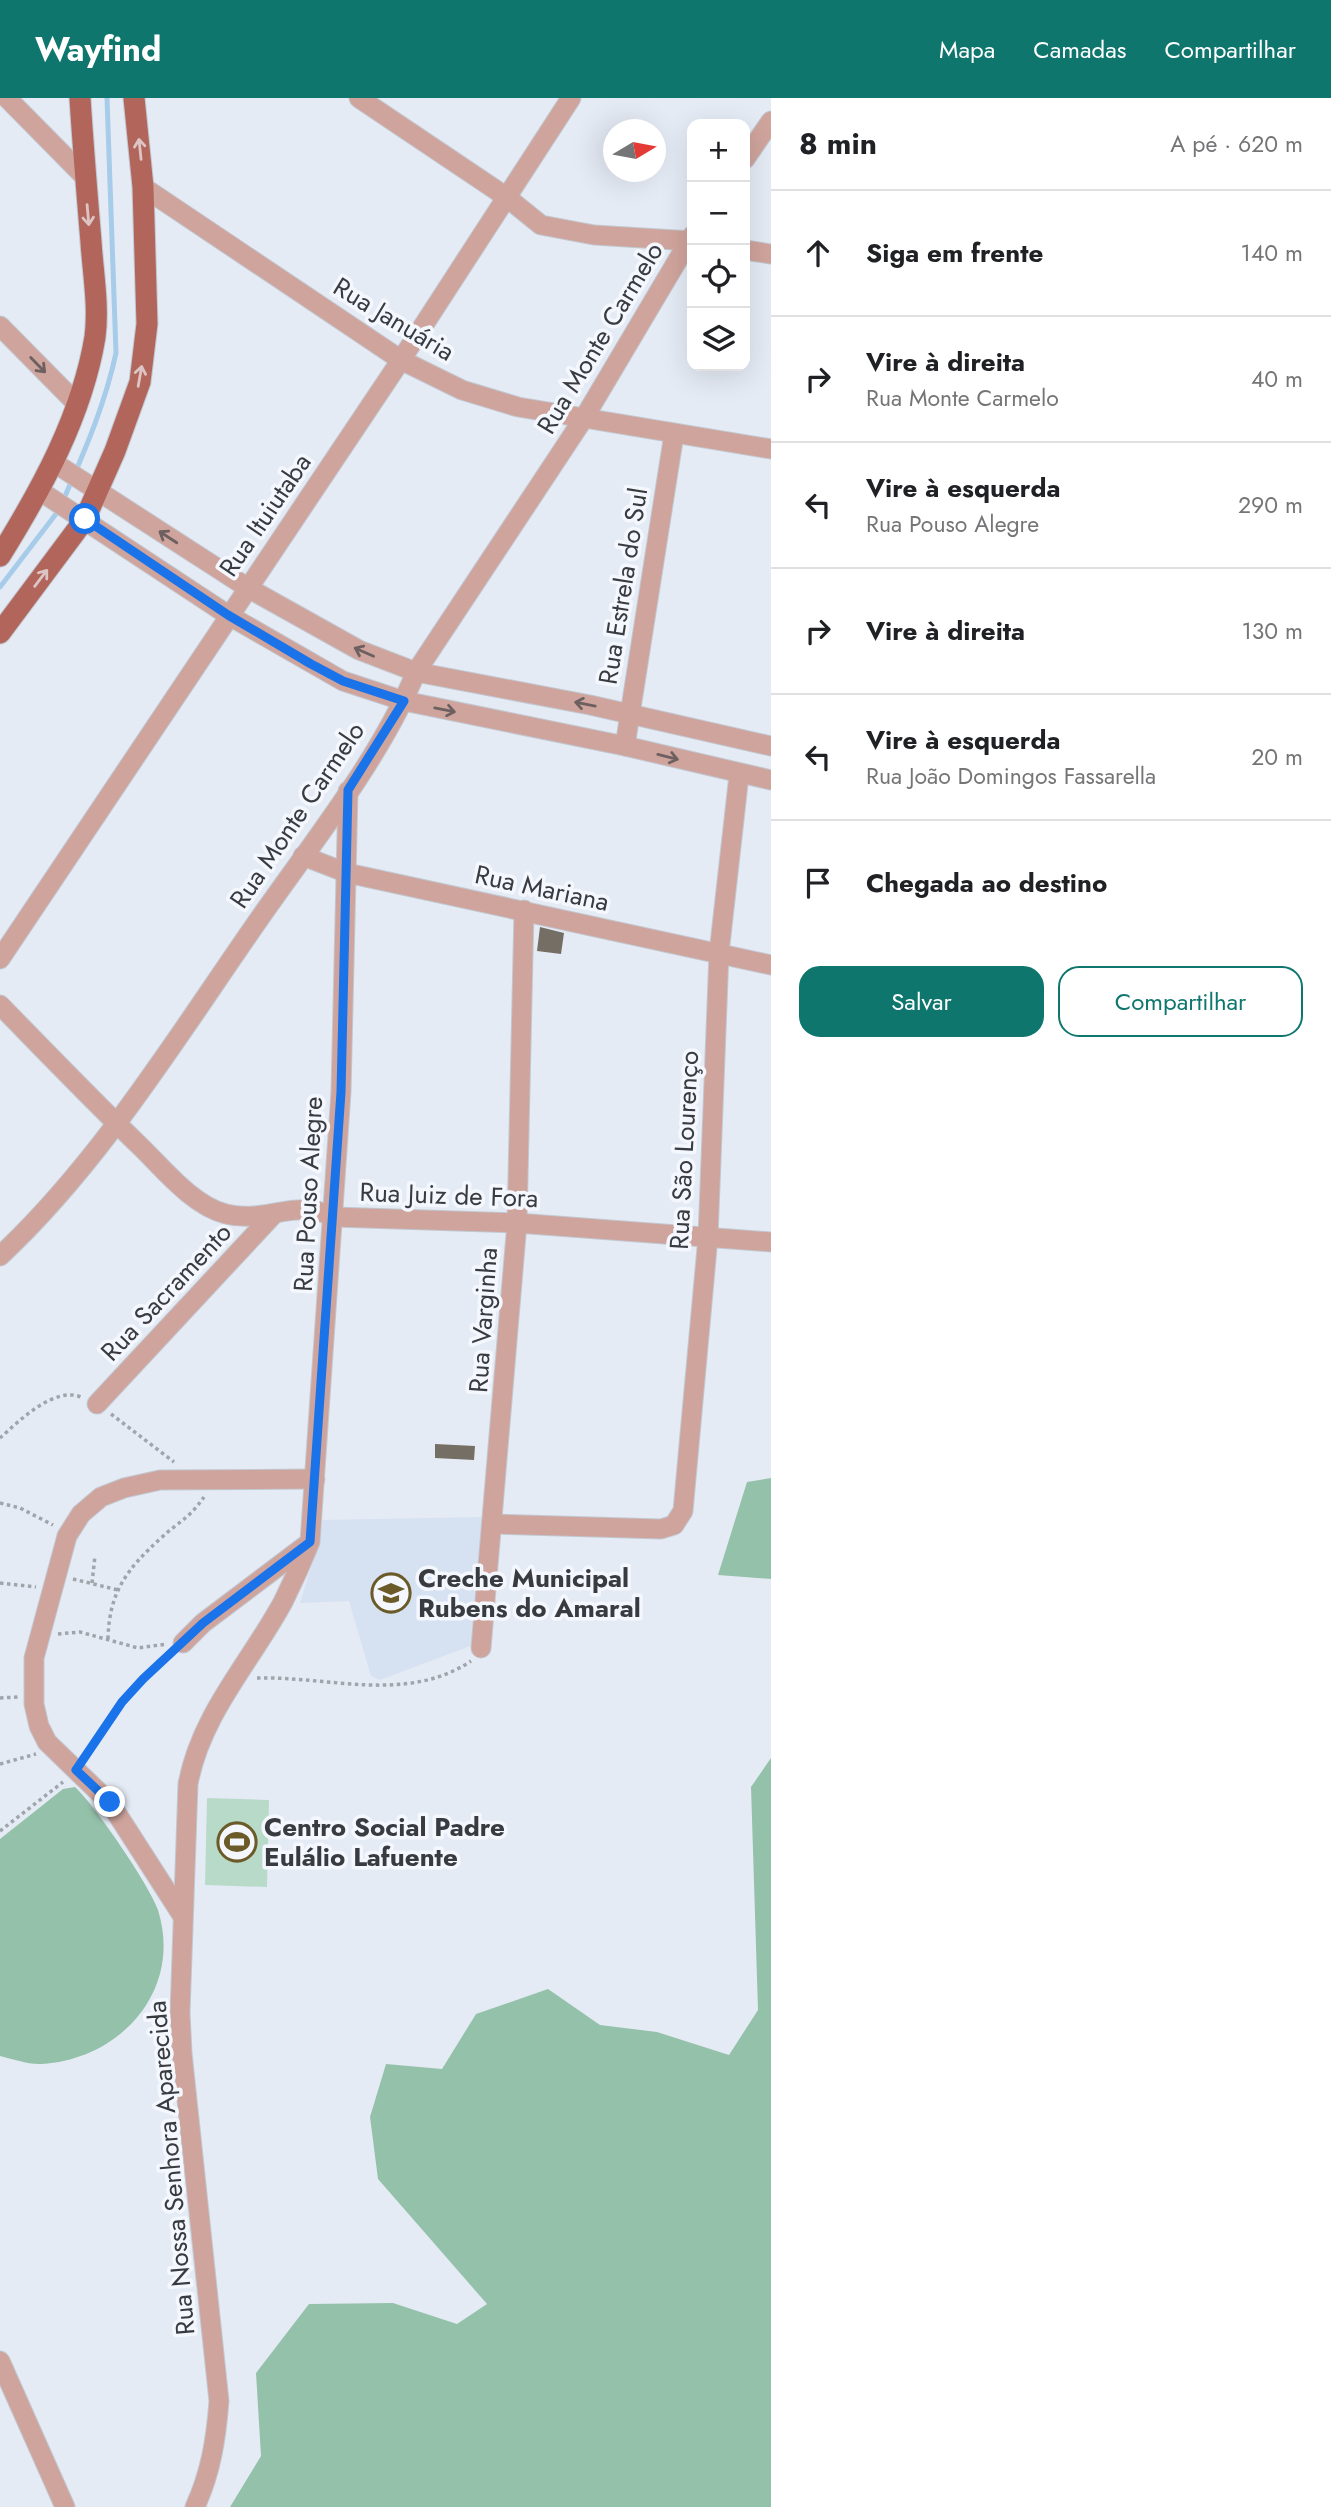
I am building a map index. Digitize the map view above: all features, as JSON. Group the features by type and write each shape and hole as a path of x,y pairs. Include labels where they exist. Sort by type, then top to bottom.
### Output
{"main road":[{"path":"0,556 40,491 53,462 76,403 95,335 96,298 80,98"},
{"path":"0,633 85,519 140,382 147,324 144,187 134,98"}],"street":[{"path":"7,98 85,177"},
{"path":"359,98 505,196 541,225 594,235 687,239"},
{"name":"Rua Ituiutaba","path":"0,959 401,360 571,98"},
{"path":"750,152 771,121"},
{"name":"Rua Januária","path":"144,187 401,360 463,390 518,407 771,449"},
{"name":"Rua Monte Carmelo","path":"0,1256 21,1237 117,1124 348,790 404,701 416,672 584,418 687,245"},
{"path":"750,251 771,254"},
{"path":"0,326 76,403"},
{"name":"Rua Estrela do Sul","path":"625,746 674,434"},
{"path":"53,462 248,588 359,650 416,672 629,714 771,746"},
{"path":"40,491 228,615 343,681 404,701 625,746 739,775 771,780"},
{"name":"Rua São Lourenço","path":"493,1524 661,1530 674,1525 683,1511 708,1237 719,953 739,775"},
{"name":"Rua Pouso Alegre","path":"286,1594 310,1542 315,1479 334,1217 348,790"},
{"name":"Rua Mariana","path":"303,856 347,873 771,965"},
{"name":"Rua Varginha","path":"481,1648 517,1223 524,910"},
{"name":"Rua Juiz de Fora","path":"0,1005 186,1191 225,1214 273,1215 287,1208 317,1208 334,1217 517,1223 771,1242"},
{"name":"Rua Sacramento","path":"97,1404 273,1215"},
{"path":"183,1915 110,1802 55,1749 38,1726 34,1704 34,1658 40,1633 60,1583 68,1533 81,1514 101,1497 124,1488 160,1480 315,1479"},
{"path":"183,1643 203,1623 310,1542"},
{"name":"Rua Nossa Senhora Aparecida","path":"195,2507 207,2481 216,2442 219,2401 182,2053 188,1784 192,1763 214,1711 286,1594"},
{"path":"0,2361 65,2507"}],"path":[{"path":"0,1438 28,1414 58,1396 78,1395 97,1404 173,1459 181,1480"},
{"path":"108,1639 109,1611 124,1577 163,1536 188,1520 217,1480"},
{"path":"0,1503 20,1508 68,1533"},
{"path":"92,1583 94,1556"},
{"path":"0,1583 92,1583 118,1590"},
{"path":"40,1633 80,1632 138,1648 183,1643"},
{"path":"0,1831 51,1793 76,1770 122,1702 183,1643"},
{"path":"234,1678 330,1680 381,1687 397,1686 424,1682 457,1670 476,1658 481,1648"},
{"path":"0,1764 55,1749"}],"shaded area":[{"name":"Creche Municipal Rubens do Amaral","path":"483,1517 473,1645 380,1680 371,1676 349,1601 300,1603 319,1542 321,1520"}],"green space":[{"path":"771,1478 771,1579 718,1575 747,1482"},
{"path":"771,1758 771,2507 230,2507 261,2456 256,2373 309,2304 393,2303 457,2324 487,2304 378,2179 370,2117 386,2064 442,2069 476,2014 548,1989 600,2025 657,2032 729,2055 758,2010 751,1787"},
{"path":"75,1787 108,1827 153,1899 158,1910 163,1939 162,1967 153,1993 139,2015 120,2034 97,2049 71,2059 32,2064 0,2056 0,1839 63,1789"},
{"name":"Centro Social Padre Eulálio Lafuente","path":"207,1798 269,1800 267,1887 205,1885"}],"building":[{"path":"540,927 564,933 561,954 537,951"},
{"path":"435,1444 475,1446 474,1460 435,1458"}],"waterway":[{"path":"63,501 100,410 116,353 107,98"},
{"path":"0,587 59,510"}],"place":[{"name":"Creche Municipal Rubens do Amaral","path":"391,1593"},
{"name":"Centro Social Padre Eulálio Lafuente","path":"237,1842"}],"route":[{"path":"85,519 228,615 311,664 343,681 404,701 348,790 341,1092 310,1542 203,1623 122,1702 76,1770 110,1802"}]}
